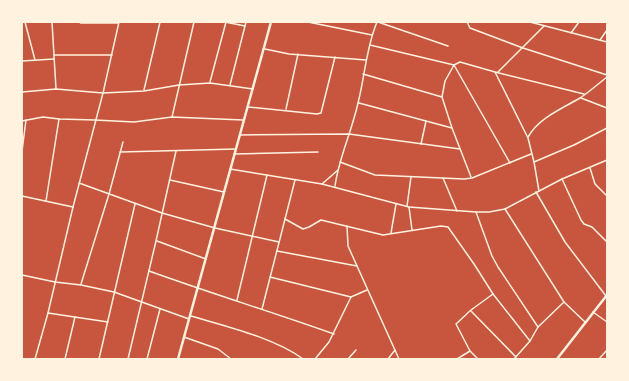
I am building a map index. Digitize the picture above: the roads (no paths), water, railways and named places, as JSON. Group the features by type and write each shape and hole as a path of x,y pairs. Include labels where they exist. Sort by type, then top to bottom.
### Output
{"main road":[{"path":"178,359 234,154 265,49 271,22"},
{"path":"557,359 607,295"}],"street":[{"path":"25,22 35,60"},
{"path":"52,22 56,90"},
{"path":"35,359 48,313 79,183 103,93 119,23 79,22"},
{"path":"144,91 160,22"},
{"path":"172,117 194,22"},
{"path":"210,82 225,22 245,26"},
{"path":"230,85 246,22"},
{"path":"308,22 372,35"},
{"path":"335,187 340,162 358,103 372,35 378,22 448,46"},
{"path":"467,22 470,28 523,48 607,76"},
{"path":"530,22 607,42"},
{"path":"571,33 579,22"},
{"path":"497,72 544,26"},
{"path":"599,40 607,30"},
{"path":"370,45 454,65 510,163"},
{"path":"265,49 298,54 366,60"},
{"path":"286,110 298,54"},
{"path":"54,55 112,55"},
{"path":"248,107 317,114 321,112 335,57"},
{"path":"22,61 55,59"},
{"path":"472,178 452,128 442,97 445,81 454,65 460,62 584,94"},
{"path":"497,72 528,138 539,191"},
{"path":"363,74 442,97"},
{"path":"528,138 536,126 569,103 580,98 607,76"},
{"path":"22,92 56,90 103,93 144,91 179,85 210,82 253,89"},
{"path":"580,98 607,108"},
{"path":"358,103 452,128"},
{"path":"22,121 44,117 59,120 134,122 172,117 244,120"},
{"path":"22,151 26,120"},
{"path":"46,201 59,120"},
{"path":"421,144 426,121"},
{"path":"534,162 574,145 607,128"},
{"path":"240,135 349,134 460,149"},
{"path":"81,285 109,194 123,142"},
{"path":"120,152 236,149"},
{"path":"128,359 176,151"},
{"path":"234,154 318,152"},
{"path":"340,162 375,176 411,176 464,179 472,178 531,154"},
{"path":"230,169 322,184 408,207 476,212 505,209 562,179 607,160"},
{"path":"589,167 595,184 607,196"},
{"path":"322,184 338,170"},
{"path":"237,301 267,175"},
{"path":"411,176 408,207 412,230"},
{"path":"443,178 457,211"},
{"path":"562,179 581,220 584,224 592,227 607,242"},
{"path":"170,180 224,192"},
{"path":"262,309 295,180"},
{"path":"79,183 162,213 215,228 279,242"},
{"path":"536,192 566,242 607,295"},
{"path":"22,196 73,207"},
{"path":"99,359 135,204"},
{"path":"391,234 396,204"},
{"path":"505,209 564,302 585,322"},
{"path":"476,212 492,256 538,327"},
{"path":"285,219 303,229 321,220 383,235 441,226 448,227 493,294 530,341"},
{"path":"347,226 347,243 399,359"},
{"path":"156,241 206,259"},
{"path":"277,251 357,266"},
{"path":"149,271 198,289 334,334"},
{"path":"22,303 22,275 55,282 81,285 114,292 160,309 267,340 294,353 302,359"},
{"path":"270,277 351,297 368,290"},
{"path":"478,359 470,351 456,324 471,310 493,294"},
{"path":"314,359 326,348 351,297"},
{"path":"471,310 515,358 530,341 538,327 564,302"},
{"path":"147,359 160,309"},
{"path":"593,312 607,322"},
{"path":"48,313 108,322"},
{"path":"65,359 75,317"},
{"path":"184,337 218,349 231,359"},
{"path":"348,359 356,350"},
{"path":"388,359 395,350"},
{"path":"600,359 607,350"},
{"path":"457,359 470,351"}]}
